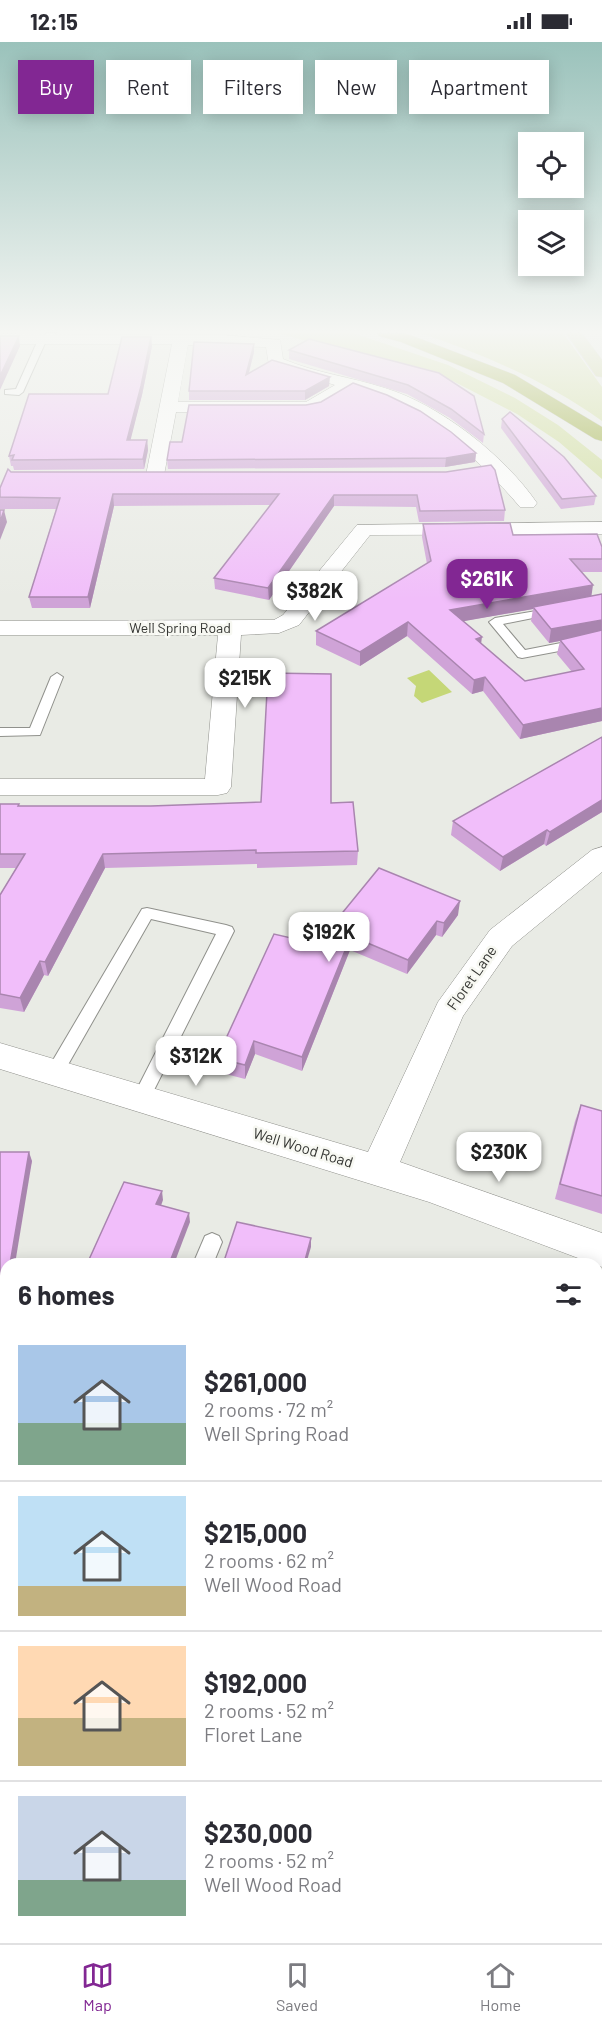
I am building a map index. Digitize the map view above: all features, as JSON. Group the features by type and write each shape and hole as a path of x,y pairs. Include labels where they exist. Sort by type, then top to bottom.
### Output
{"highway":[{"path":"580,422 602,435"}],"street":[{"path":"155,475 164,422"},
{"path":"438,422 496,468 528,503"},
{"path":"474,471 496,468"},
{"path":"133,475 178,475"},
{"name":"Well Spring Road","path":"0,628 279,626 291,620 364,529 602,528"},
{"path":"0,787 218,787 230,628"},
{"name":"Floret Lane","path":"378,1170 449,1011 501,938 602,857"},
{"name":"Well Wood Road","path":"0,1056 432,1187 602,1250"}],"lane":[{"path":"570,608 495,622 522,654 602,639"},
{"path":"0,732 35,732 57,677"},
{"path":"55,1072 147,913 226,931 142,1098"},
{"path":"205,1258 212,1242"}],"shaded area":[{"path":"529,422 553,422 558,425 602,460 602,479 559,442"},
{"path":"429,670 452,692 422,703 414,696 416,686 407,678"}],"building":[{"path":"20,422 132,422 127,440 147,440 143,459 12,460 14,455 9,456"},
{"path":"186,422 436,422 476,453 446,458 167,460 170,442 182,442"},
{"path":"468,422 481,422 484,434"},
{"path":"504,422 522,422 564,457 596,496 562,499"},
{"path":"491,465 495,470 505,510 420,511 417,495 334,495 268,588 214,578 279,494 113,494 88,597 29,597 60,498 0,497 0,488 8,469 11,472 446,472"},
{"path":"0,510 4,510 0,522"},
{"path":"510,523 513,535 597,534 602,547 602,559 570,559 593,585 450,610 482,637 476,639 525,681 584,669 560,640 602,630 602,708 523,725 485,677 474,680 408,622 360,652 316,631 431,561 423,524"},
{"path":"602,594 602,620 551,629 533,607"},
{"path":"268,673 331,674 331,803 353,802 358,851 256,853 256,850 103,854 45,962 40,961 20,998 0,994 0,895 25,854 0,854 0,804 151,806 261,802"},
{"path":"602,737 602,800 550,832 547,830 503,857 453,821"},
{"path":"379,868 460,901 444,923 437,921 408,960 351,936 302,1057 254,1041 245,1065 217,1058 274,934 317,944"},
{"path":"581,1105 602,1111 602,1196 560,1184"},
{"path":"0,1152 29,1152 11,1258 0,1258"},
{"path":"124,1182 162,1191 156,1204 189,1213 171,1258 90,1258"},
{"path":"237,1222 311,1238 306,1258 225,1258"}]}
